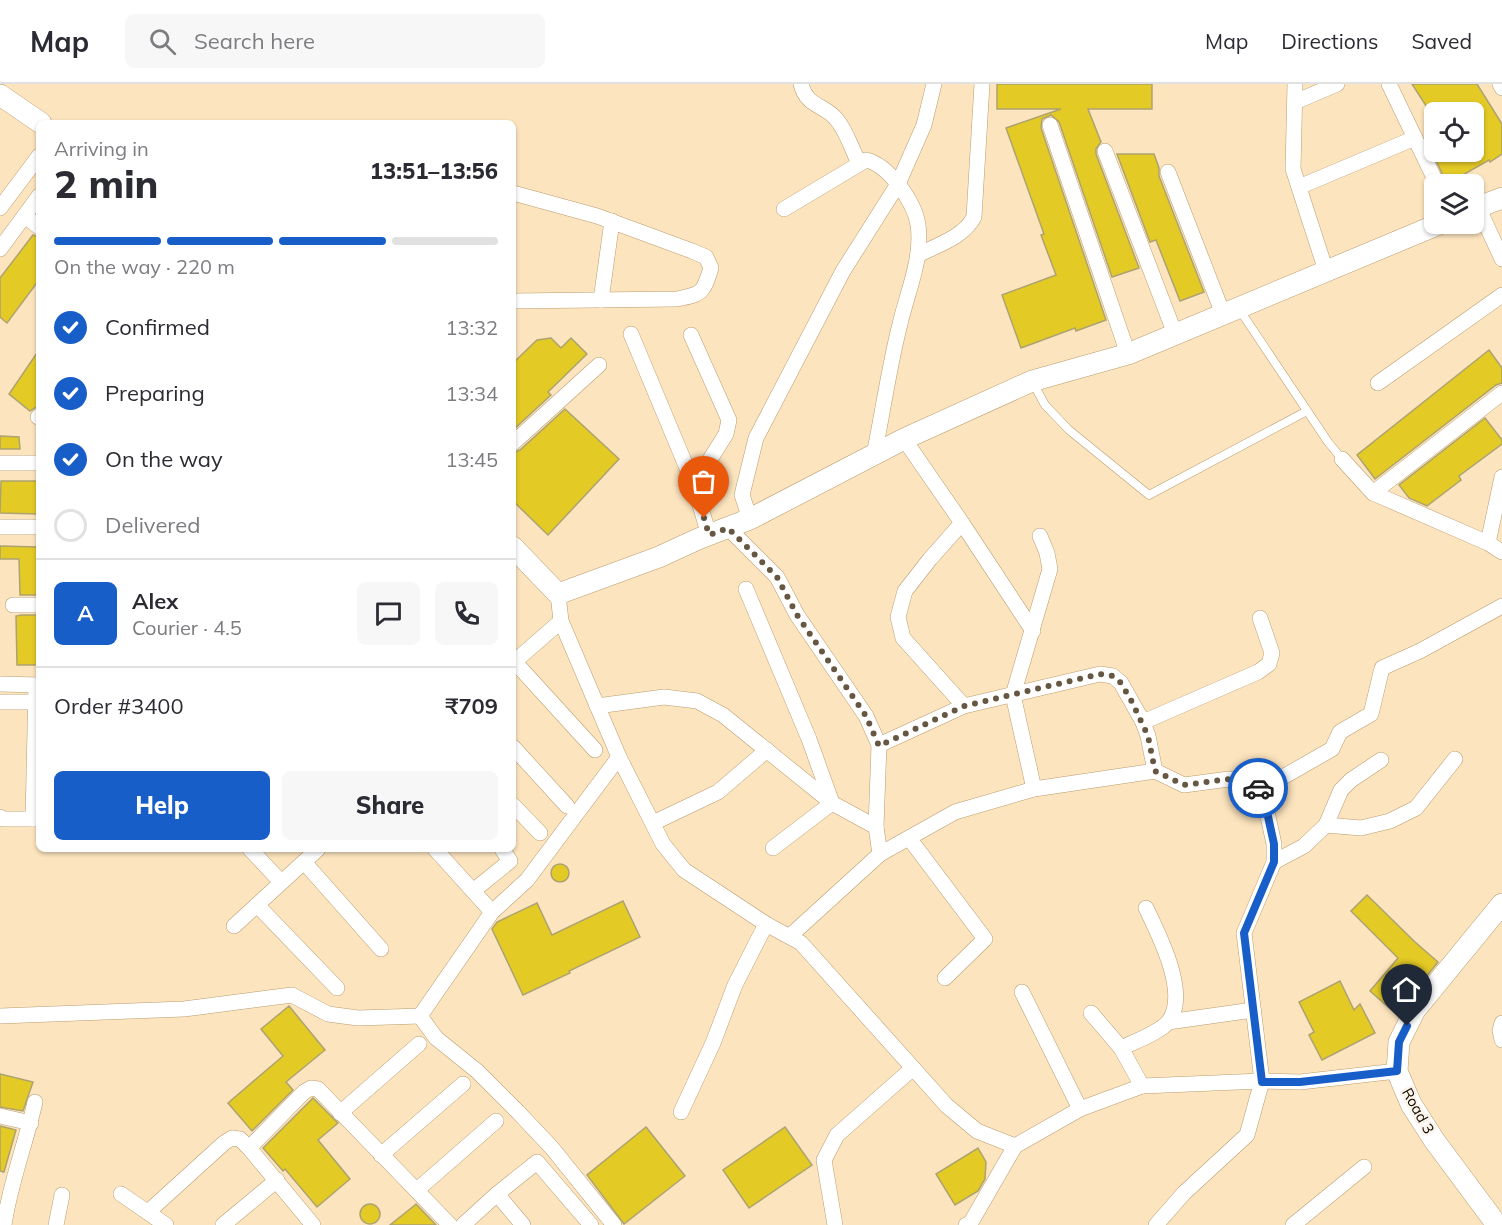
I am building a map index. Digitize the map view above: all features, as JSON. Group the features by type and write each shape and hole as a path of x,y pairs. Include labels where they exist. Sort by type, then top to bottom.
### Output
{"street":[{"path":"801,84 811,103 837,120 859,163"},
{"path":"750,519 742,495 756,438 843,271 898,184 924,125 934,84"},
{"path":"918,255 962,232 970,226 974,217 982,84"},
{"path":"1295,84 1293,169 1326,271"},
{"path":"1295,102 1337,84"},
{"path":"1389,84 1432,174"},
{"path":"1500,84 1502,88"},
{"path":"0,94 37,120"},
{"path":"1050,125 1128,354"},
{"path":"1299,187 1415,138"},
{"path":"1105,151 1175,334"},
{"path":"0,208 36,160"},
{"path":"784,209 867,160 874,161 898,184 910,201 918,226 918,255 899,326 874,454"},
{"path":"1168,172 1230,311"},
{"path":"516,194 612,221 706,257 711,268 705,287 697,295 677,299 516,301"},
{"path":"1484,205 1502,198"},
{"path":"0,249 36,200"},
{"path":"25,216 36,225"},
{"path":"601,300 612,221"},
{"path":"1484,224 1502,259"},
{"path":"558,594 659,557 750,519 904,439 1032,381 1128,354 1424,230"},
{"path":"1378,383 1502,295"},
{"path":"631,334 694,485 718,532 777,577 797,615 866,716 879,746 876,827 880,854"},
{"path":"691,335 729,420 726,434 694,485"},
{"path":"516,440 599,365"},
{"path":"1372,492 1502,393"},
{"path":"904,439 1033,631"},
{"path":"1342,459 1372,492 1488,543 1502,552"},
{"path":"0,463 36,463"},
{"path":"1488,543 1502,477"},
{"path":"962,523 905,591 898,617 903,638 964,706"},
{"path":"0,527 36,527"},
{"path":"1034,789 1013,695 1050,569 1040,536"},
{"path":"516,550 558,594 561,621 619,757 663,844 684,870 766,924 801,943 947,1106 977,1131 1015,1146"},
{"path":"746,589 809,739 832,803"},
{"path":"13,605 36,605"},
{"path":"790,936 880,854 955,812 1034,789 1155,771 1184,785 1229,779 1262,789 1332,749 1340,732 1371,714 1382,668 1420,651 1502,606"},
{"path":"1143,722 1258,672 1269,664 1272,653 1260,618"},
{"path":"516,659 561,621"},
{"path":"516,663 595,750"},
{"path":"879,746 964,706 1100,674 1113,676 1121,683 1143,722 1155,771"},
{"path":"0,684 36,685"},
{"path":"597,706 664,697 697,700 723,715 832,803 876,827"},
{"path":"0,702 36,702"},
{"path":"516,750 567,806"},
{"path":"652,823 718,792 767,750"},
{"path":"420,1016 492,912 527,880 619,757"},
{"path":"1326,825 1361,828 1390,821 1416,808 1455,759"},
{"path":"1274,862 1304,846 1326,825 1341,790 1381,760"},
{"path":"0,817 3,819 36,819 36,775"},
{"path":"1156,1225 1184,1193 1247,1135 1262,1082 1244,933 1274,862 1274,844 1262,789"},
{"path":"773,848 832,803"},
{"path":"516,807 540,833"},
{"path":"909,838 985,939 945,978"},
{"path":"253,852 281,882"},
{"path":"234,926 315,852"},
{"path":"438,852 492,912"},
{"path":"473,891 510,861 504,852"},
{"path":"304,862 381,949"},
{"name":"Road 3","path":"1497,1225 1434,1140 1411,1104 1397,1071 1399,1042 1415,1010 1502,904"},
{"path":"256,905 337,988"},
{"path":"1146,908 1173,973 1175,1009 1168,1022"},
{"path":"681,1112 713,1043 735,985 766,924"},
{"path":"1022,992 1080,1109"},
{"path":"0,1016 184,1009 292,995 328,1014 358,1018 420,1016"},
{"path":"1121,1048 1168,1022 1253,1010"},
{"path":"1091,1013 1121,1048 1142,1086"},
{"path":"420,1016 436,1038 477,1071 552,1148 614,1225"},
{"path":"1502,1023 1500,1030 1502,1040"},
{"path":"340,1113 419,1044"},
{"path":"834,1225 824,1160 837,1135 913,1068"},
{"path":"969,1225 1015,1146 1080,1109 1142,1086 1300,1082 1397,1071"},
{"path":"381,1155 463,1084"},
{"path":"249,1148 304,1092 311,1088 318,1089 450,1225"},
{"path":"3,1216 31,1123 35,1102"},
{"path":"0,1116 31,1123"},
{"path":"417,1190 496,1121"},
{"path":"148,1212 232,1138 240,1139 249,1148 314,1225"},
{"path":"463,1225 537,1162 591,1225"},
{"path":"0,1165 16,1169"},
{"path":"1293,1225 1364,1167"},
{"path":"223,1225 277,1180"},
{"path":"121,1194 166,1225"},
{"path":"497,1194 523,1225"},
{"path":"56,1225 62,1195"}],"lane":[{"path":"1230,311 1342,459"},
{"path":"1032,381 1045,405 1069,430 1149,495 1307,411"}],"building":[{"path":"997,84 1152,84 1152,109 1088,109 1101,142 1096,149 1096,154 1139,268 1112,277 1059,122 1051,115 1042,119 1041,128 1106,320 1076,331 1075,328 1021,348 1002,295 1056,275 1041,235 1044,234 1006,128 1061,109 997,109"},
{"path":"1412,84 1477,84 1502,124 1502,154 1464,174 1442,174 1437,162 1484,162 1484,102 1424,103"},
{"path":"1117,154 1154,154 1159,176 1204,292 1180,301 1156,240 1150,242"},
{"path":"33,235 36,236 36,284 7,323 0,317 0,278"},
{"path":"551,338 561,348 571,338 587,354 548,392 551,395 516,427 516,360 537,340"},
{"path":"1489,350 1502,368 1502,383 1496,385 1375,479 1357,455"},
{"path":"36,354 36,407 30,411 9,394"},
{"path":"565,409 619,459 548,535 516,504 516,452"},
{"path":"1485,418 1502,440 1502,444 1459,476 1461,480 1427,506 1409,498 1399,485"},
{"path":"0,436 19,437 20,449 0,449"},
{"path":"1,481 36,481 36,514 0,513"},
{"path":"0,546 36,547 36,595 20,595 19,559 0,559"},
{"path":"36,615 36,665 17,665 16,616"},
{"path":"556,864 564,864 569,869 567,880 556,882 551,877 551,869"},
{"path":"1367,895 1438,962 1396,1014 1370,991 1398,958 1351,911"},
{"path":"623,901 640,937 523,995 492,929 497,922 537,903 552,935"},
{"path":"1340,981 1354,1010 1360,1004 1375,1033 1322,1060 1309,1035 1314,1032 1299,1002"},
{"path":"289,1006 325,1050 286,1082 293,1090 252,1131 228,1103 283,1056 261,1029"},
{"path":"0,1074 33,1082 23,1111 0,1107"},
{"path":"313,1098 338,1123 318,1140 350,1179 317,1207 285,1169 283,1171 263,1148"},
{"path":"0,1126 16,1130 4,1172 0,1171"},
{"path":"646,1127 685,1176 624,1224 587,1175"},
{"path":"785,1127 812,1165 749,1208 723,1170"},
{"path":"978,1148 986,1162 985,1179 978,1191 955,1205 936,1174"},
{"path":"370,1204 377,1207 380,1214 377,1221 370,1224 363,1221 360,1214 363,1207"},
{"path":"415,1205 436,1225 390,1225"}],"way so far":[{"path":"704,518 709,535 728,528 777,577 797,615 866,716 879,746 964,706 1100,674 1113,676 1121,683 1143,722 1155,771 1184,785 1229,779 1258,788"}],"route":[{"path":"1258,788 1262,789 1274,844 1274,862 1244,933 1262,1082 1300,1082 1397,1071 1399,1042 1407,1026"}]}
